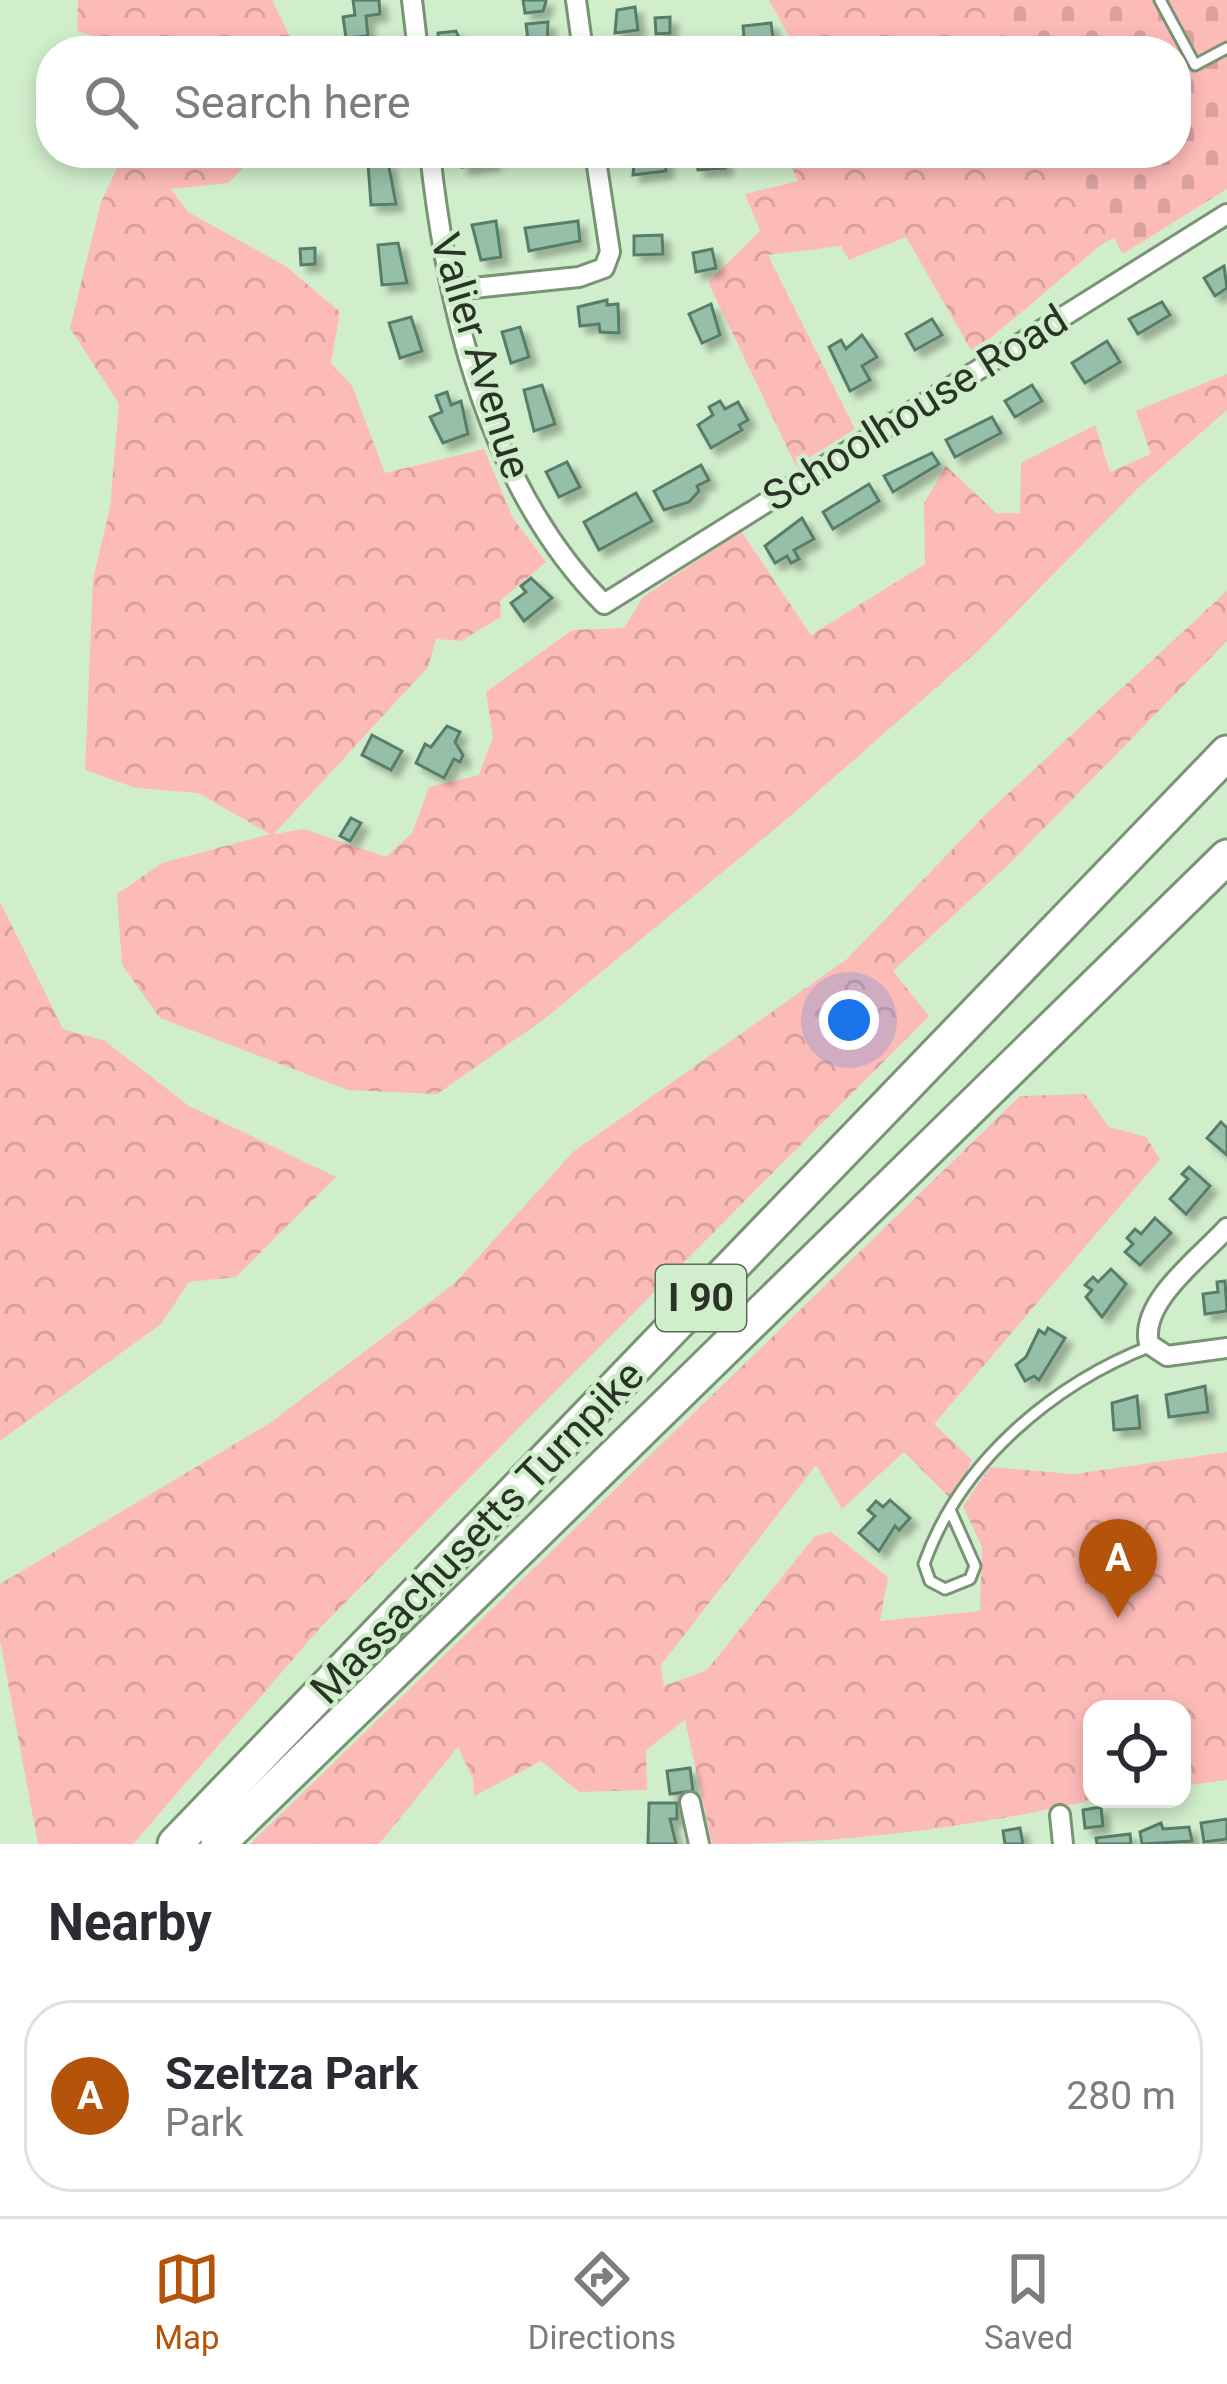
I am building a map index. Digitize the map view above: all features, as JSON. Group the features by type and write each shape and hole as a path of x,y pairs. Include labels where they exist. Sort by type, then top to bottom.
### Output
{"highway":[{"name":"Massachusetts Turnpike","path":"175,1844 1227,753"},
{"name":"Massachusetts Turnpike","path":"218,1844 1227,857"}],"street":[{"path":"412,0 416,36"},
{"path":"576,0 581,36"},
{"name":"Valier Avenue","path":"433,168 454,290 484,398 512,475 556,551 603,604"},
{"path":"454,290 579,277 604,268 610,252 597,168"},
{"name":"Schoolhouse Road","path":"603,604 1227,214"},
{"path":"1227,1228 1153,1312 1147,1331 1151,1346 1167,1356 1227,1348"},
{"path":"690,1802 699,1844"},
{"path":"1060,1815 1063,1844"}],"lane":[{"path":"1160,0 1179,36"},
{"path":"1191,58 1195,65 1227,48"},
{"path":"951,1512 975,1566 970,1579 945,1589 931,1581 924,1564 951,1512 970,1478 1025,1420 1113,1361 1151,1346"}],"green space":[{"path":"78,0 272,0 290,36 96,36 77,31"},
{"path":"769,0 1137,0 1160,36 789,36"},
{"path":"984,0 1227,0 1227,189 1123,254 1076,168 1191,168 1191,36 1004,36"},
{"path":"1191,159 1227,174 1101,245 973,353 906,237 849,260 841,246 768,255 855,429 796,466 708,282 760,231 745,194 798,181 792,168 1191,168"},
{"path":"117,168 243,168 228,183 171,189 188,212 287,267 340,312 331,363 352,386 385,473 484,449 513,518 546,562 500,601 501,617 461,641 436,639 428,667 274,834 304,829 386,857 412,833 429,787 479,775 493,737 486,692 572,630 624,628 643,597 741,531 811,635 925,564 924,503 946,466 996,513 1020,513 1021,463 1095,425 1110,472 1151,454 1136,411 1227,374 1227,410 1139,487 979,650 781,824 543,1020 437,1094 348,1090 160,1018 122,965 117,894 162,863 270,834 198,793 136,788 85,770 93,580 110,507 119,404 70,328 101,202"},
{"path":"1227,591 1227,641 1008,865 893,971 929,1016 320,1628 133,1844 38,1844 0,1640 0,1584 270,1423 455,1283 573,1152 847,959 987,813"},
{"path":"0,902 63,1029 105,1041 189,1106 336,1177 236,1277 189,1282 161,1324 0,1441"},
{"path":"1085,1094 1109,1127 1146,1137 1160,1159 934,1424 972,1460 952,1500 904,1452 842,1509 816,1465 661,1665 664,1686 707,1670 815,1536 831,1532 888,1577 880,1621 980,1611 982,1547 963,1506 990,1467 1074,1474 1227,1452 1227,1780 1191,1785 1191,1700 1083,1700 1083,1802 906,1832 712,1844 685,1720 646,1750 647,1790 579,1792 541,1761 474,1796 473,1779 458,1747 379,1844 250,1844 1020,1096"}],"building":[{"path":"353,0 379,0 380,14 366,16 368,36 346,36 343,17 355,15"},
{"path":"523,0 546,2 543,11 525,13"},
{"path":"635,7 638,30 615,33 617,10"},
{"path":"670,17 670,33 656,34 655,18"},
{"path":"548,22 547,36 528,36 526,24"},
{"path":"771,23 773,36 744,36 743,26"},
{"path":"368,168 389,168 396,204 371,205"},
{"path":"634,168 666,168 666,171 633,175"},
{"path":"496,221 501,257 481,260 472,225"},
{"path":"578,221 580,241 529,251 525,228"},
{"path":"662,235 663,254 634,255 634,236"},
{"path":"398,243 407,283 382,285 378,245"},
{"path":"315,248 315,264 301,265 300,249"},
{"path":"712,249 716,268 696,272 693,253"},
{"path":"1224,266 1227,288 1215,296 1204,278"},
{"path":"607,300 607,305 618,304 619,333 600,332 599,324 580,326 578,307"},
{"path":"1162,302 1170,315 1138,334 1129,319"},
{"path":"711,304 720,335 702,343 689,314"},
{"path":"411,317 422,351 400,358 389,323"},
{"path":"932,319 942,335 915,350 906,334"},
{"path":"520,327 529,357 511,363 502,332"},
{"path":"862,335 877,357 862,366 870,380 850,391 829,347 841,340 846,349"},
{"path":"1107,341 1120,362 1085,383 1072,363"},
{"path":"542,385 555,424 534,431 524,390"},
{"path":"1032,385 1042,401 1015,417 1005,401"},
{"path":"447,392 451,405 461,401 468,434 443,443 430,417 442,412 436,396"},
{"path":"720,401 725,409 738,402 748,420 739,425 742,430 711,448 698,425 713,415 709,407"},
{"path":"992,417 1001,433 955,457 946,440"},
{"path":"932,453 939,464 893,492 884,476"},
{"path":"567,462 580,487 559,497 546,472"},
{"path":"701,465 709,480 697,486 699,491 689,502 664,510 654,491"},
{"path":"869,484 879,501 833,529 823,512"},
{"path":"636,493 652,521 599,550 584,522"},
{"path":"802,518 814,539 794,550 799,559 791,563 787,556 775,563 765,546"},
{"path":"531,578 552,598 524,621 511,603 526,592 521,586"},
{"path":"447,726 460,732 455,742 463,755 460,762 454,759 444,778 416,763 425,744 431,747"},
{"path":"372,735 402,751 391,770 362,755"},
{"path":"351,818 361,823 350,841 340,836"},
{"path":"1221,1122 1227,1128 1227,1155 1207,1138"},
{"path":"1189,1167 1210,1186 1186,1214 1170,1199 1188,1179 1182,1174"},
{"path":"1155,1218 1171,1233 1140,1265 1125,1252 1133,1244 1127,1238 1135,1229 1141,1234"},
{"path":"1111,1269 1126,1284 1102,1317 1086,1297 1092,1290 1085,1285 1093,1277 1098,1282"},
{"path":"1225,1281 1227,1311 1205,1314 1203,1294 1218,1292 1217,1282"},
{"path":"1048,1328 1065,1338 1039,1380 1034,1376 1025,1381 1016,1365 1026,1357 1039,1330 1045,1334"},
{"path":"1205,1386 1208,1412 1169,1417 1166,1395"},
{"path":"1137,1396 1140,1428 1114,1430 1112,1403"},
{"path":"890,1500 910,1518 899,1530 895,1526 879,1551 859,1533 875,1516 868,1510 876,1501 883,1507"},
{"path":"690,1768 693,1791 670,1794 667,1771"},
{"path":"649,1803 677,1803 677,1819 670,1819 676,1844 648,1844"},
{"path":"1101,1808 1103,1826 1085,1828 1083,1810"},
{"path":"1227,1819 1227,1839 1204,1842 1201,1823"},
{"path":"1161,1823 1163,1829 1189,1827 1192,1841 1142,1844 1140,1832"},
{"path":"1020,1828 1023,1844 1005,1844 1003,1831"},
{"path":"1130,1834 1131,1844 1097,1844 1096,1838"}],"place":[{"name":"Szeltza Park","path":"1118,1618"}]}
